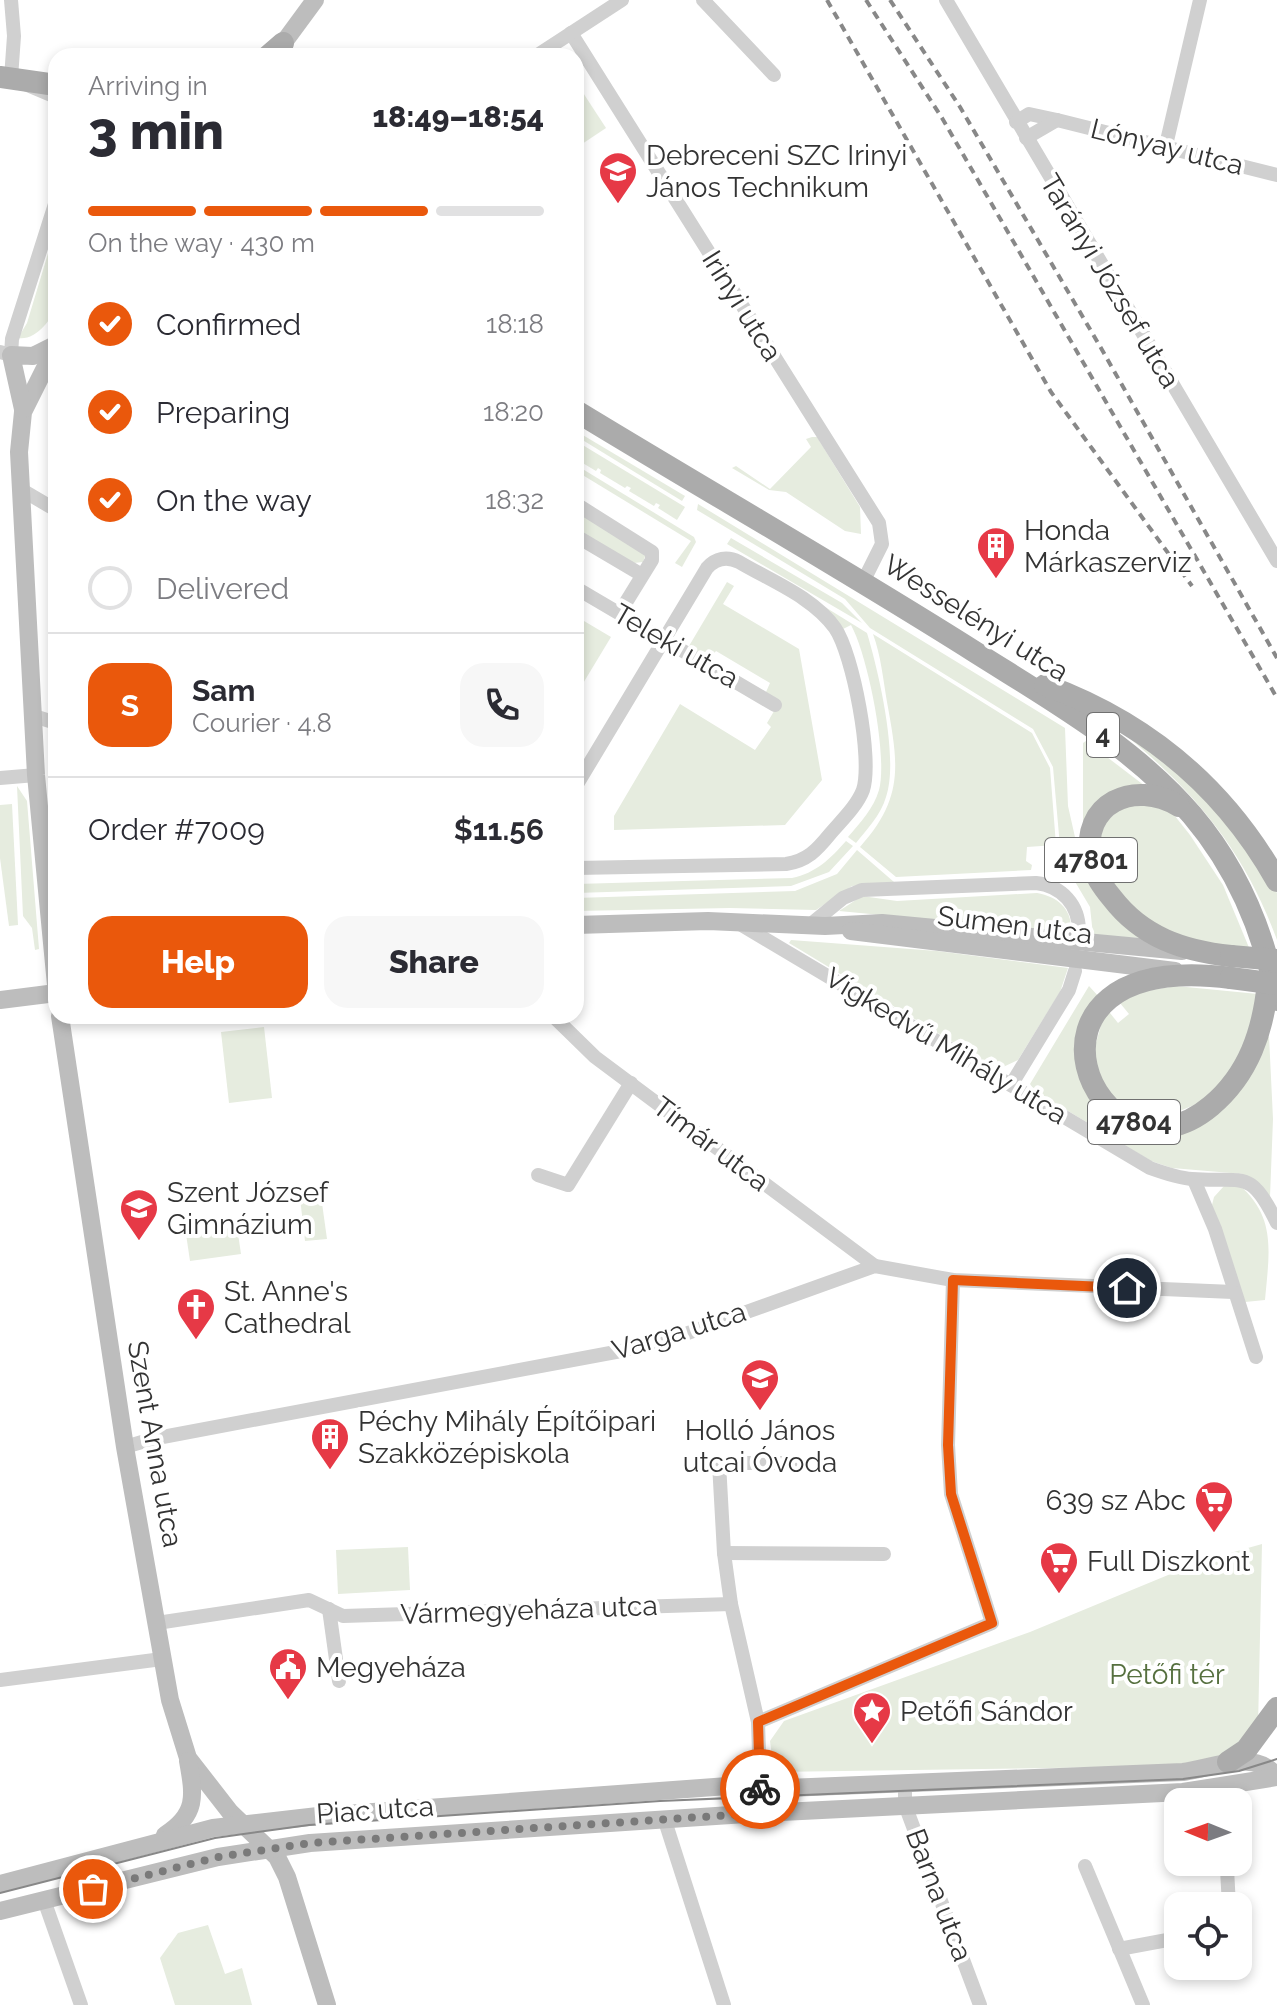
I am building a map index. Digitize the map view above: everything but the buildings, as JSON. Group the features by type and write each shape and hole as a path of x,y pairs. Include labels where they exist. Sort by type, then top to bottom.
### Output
{"main road":[{"path":"6,78 48,84"},
{"name":"Wesselényi utca","path":"584,416 863,582 1005,671 1116,745 1150,772 1190,813 1215,846 1241,890 1272,959 1277,1000"},
{"path":"1005,671 1078,698 1118,718 1164,747 1201,779 1242,825 1277,881"},
{"name":"47801","path":"1190,813 1169,800 1151,794 1117,799 1099,815 1092,830 1090,853 1102,885 1131,919 1200,963"},
{"path":"1231,967 1272,959"},
{"name":"47804","path":"1200,963 1129,985 1104,1001 1092,1018 1085,1043 1087,1072 1095,1092 1108,1107 1124,1118 1145,1126 1173,1126 1196,1117 1227,1091 1243,1070 1258,1038 1272,959"},
{"path":"1200,963 1231,967 1277,984"},
{"path":"1228,1762 1246,1750 1277,1708"}],"street":[{"path":"11,0 14,36 6,78 48,94"},
{"path":"280,48 315,0"},
{"path":"548,48 622,0"},
{"path":"703,0 774,75"},
{"name":"Tarányi József utca","path":"946,0 1277,561"},
{"path":"1166,145 1200,0"},
{"name":"Irinyi utca","path":"571,33 580,48"},
{"name":"Irinyi utca","path":"584,54 879,523 882,544 863,582"},
{"name":"Lónyay utca","path":"1016,122 1029,114 1166,145 1277,175"},
{"name":"Lónyay utca","path":"1026,138 1057,120"},
{"path":"23,412 4,350 17,323 48,226"},
{"path":"4,350 33,356 48,349"},
{"path":"48,361 23,412 19,437 36,775 48,901"},
{"path":"22,490 48,505"},
{"path":"584,509 650,548 653,557 620,612"},
{"path":"584,541 642,575"},
{"path":"584,773 707,568 722,558 739,562 818,609 837,632 848,656 865,749 864,787 857,802 817,850 794,863 584,868"},
{"name":"Teleki utca","path":"584,592 775,705"},
{"path":"34,716 48,720"},
{"path":"0,778 36,775"},
{"path":"817,925 847,895 862,890 1036,883 1054,888 1066,897 1076,913 1079,931"},
{"name":"Sumen utca","path":"584,925 736,922 817,925 880,937 1200,963"},
{"name":"Vígkedvű Mihály utca","path":"736,922 1142,1164 1166,1174 1194,1180 1229,1177 1247,1183 1260,1193 1277,1223"},
{"path":"1011,1085 1069,990 1075,971"},
{"path":"0,1000 48,994"},
{"name":"Szent Anna utca","path":"61,1024 125,1447 170,1700 188,1758 243,1824 278,1848"},
{"name":"Tímár utca","path":"561,1024 595,1057 875,1266"},
{"path":"538,1175 568,1185 631,1083"},
{"path":"1194,1180 1215,1229 1256,1357"},
{"name":"Varga utca","path":"125,1447 152,1439 621,1351 674,1338 875,1266 953,1280 1233,1292"},
{"path":"758,1722 992,1623 951,1494 948,1445 953,1280"},
{"path":"760,1789 1183,1772 1228,1762 1250,1761 1270,1768 1277,1777 1183,1792 761,1813 760,1789 758,1722 731,1604 724,1553 719,1463 791,1463"},
{"path":"724,1553 884,1554"},
{"name":"Vármegyeháza utca","path":"157,1623 309,1600 343,1616 731,1604"},
{"path":"329,1609 339,1681"},
{"path":"0,1680 162,1659"},
{"path":"156,1841 183,1823 188,1815 194,1794 188,1758"},
{"name":"Barna utca","path":"905,1783 905,1805 980,2005"},
{"name":"Piac utca","path":"0,1884 156,1841 243,1824 728,1786 760,1789"},
{"name":"Piac utca","path":"0,1911 174,1867 278,1848 609,1821 665,1821 761,1813"},
{"path":"309,1817 278,1848 327,2005"},
{"path":"665,1821 724,2005"},
{"path":"1085,1866 1143,2005"},
{"path":"44,1900 81,2005"},
{"path":"1119,1949 1164,1941"}],"green space":[{"path":"584,94 606,128 584,143"},
{"path":"48,253 48,320 37,333 18,338 27,323"},
{"path":"584,436 685,496 682,501 584,441"},
{"path":"817,437 860,507 861,534 845,531 786,492 769,490 732,468 736,466 770,489 811,447 806,439"},
{"path":"584,446 685,507 677,520 658,508 660,505 656,503 654,506 629,491 631,488 625,488 600,473 598,468 596,471 584,464"},
{"path":"584,470 694,537 696,542 682,567 675,563 691,541 584,476"},
{"path":"698,504 1065,728 1068,806 1077,846 1088,874 1139,938 1093,935 1090,907 1061,858 1053,767 1033,729 870,628 845,599 697,510"},
{"path":"584,517 646,554 643,562 634,563 584,534"},
{"path":"731,538 842,603 862,623 727,544"},
{"path":"727,582 734,586 723,604 799,649 822,780 785,825 614,830 614,816 680,704 755,750 771,727 767,723 780,701 766,692 770,683 716,651 710,659 689,646"},
{"path":"825,607 867,633 886,716 890,761 886,797 877,816 856,843 848,837 870,809 879,790 879,731 864,659 851,625 843,629"},
{"path":"584,621 611,637 584,682"},
{"path":"873,634 1032,733 1050,768 1056,845 1027,847 1026,861 1032,865 1031,870 896,877 860,847 885,812 894,779 894,743"},
{"path":"1122,732 1175,764 1255,854 1277,893 1277,940 1233,850 1194,800"},
{"path":"1086,741 1145,786 1083,828 1083,743"},
{"path":"17,786 27,801 39,949 35,950 32,928 23,916"},
{"path":"1129,801 1171,811 1223,885 1250,950 1187,941 1135,912 1103,870 1099,828"},
{"path":"12,804 18,925 9,926 0,858 0,805"},
{"path":"846,841 853,846 829,872 791,886 584,893 584,884 792,878 808,873"},
{"path":"857,850 894,882 852,886 816,910 584,911 584,898 795,891 837,874"},
{"path":"1037,893 1063,906 1070,918 1071,933 839,911 862,896 897,901"},
{"path":"791,940 937,951 1068,968 1060,992 1018,1060 1001,1068 989,1064 789,943"},
{"path":"1089,986 1100,998 1091,1097 1178,1131 1269,1036 1273,1119 1270,1197 1243,1174 1172,1168 1151,1161 1035,1091 1030,1084"},
{"path":"1176,986 1258,994 1248,1048 1213,1097 1156,1121 1118,1107 1091,1060 1106,1008 1118,1023 1129,1014 1120,1003 1140,992"},
{"path":"264,1027 272,1098 229,1103 221,1032"},
{"path":"1239,1185 1260,1210 1265,1223 1269,1252 1265,1300 1245,1302 1212,1205 1214,1197 1224,1186"},
{"path":"321,1196 327,1239 305,1241 300,1198"},
{"path":"237,1227 241,1254 190,1261 186,1234"},
{"name":"Petőfi tér","path":"1262,1544 1258,1727 1226,1756 1183,1766 774,1772 770,1741 784,1721 1030,1632 1202,1561"},
{"path":"408,1547 410,1590 338,1594 336,1550"},
{"path":"208,1925 225,1974 242,1968 252,2005 175,2005 160,1958 178,1933"}],"tram line":[{"path":"0,1893 215,1838 309,1825 660,1801 1183,1779 1239,1771 1277,1759"}],"railway":[{"path":"827,0 1051,392 1192,586"},
{"path":"866,0 942,118 1277,698"},
{"path":"890,0 960,107 1277,658"}],"way so far":[{"path":"93,1889 218,1857 310,1843 761,1813 760,1789"}],"place":[{"name":"Debreceni SZC Irinyi János Technikum","path":"618,205"},
{"name":"Honda Márkaszerviz","path":"996,580"},
{"name":"Szent József Gimnázium","path":"139,1242"},
{"name":"St. Anne's Cathedral","path":"196,1341"},
{"name":"Holló János utcai Óvoda","path":"760,1412"},
{"name":"Péchy Mihály Építőipari Szakközépiskola","path":"330,1471"},
{"name":"639 sz Abc","path":"1214,1534"},
{"name":"Full Diszkont","path":"1059,1595"},
{"name":"Megyeháza","path":"288,1701"},
{"name":"Petőfi Sándor","path":"872,1745"}],"route":[{"path":"760,1789 758,1722 992,1623 951,1494 948,1445 953,1280 1127,1288"}]}
